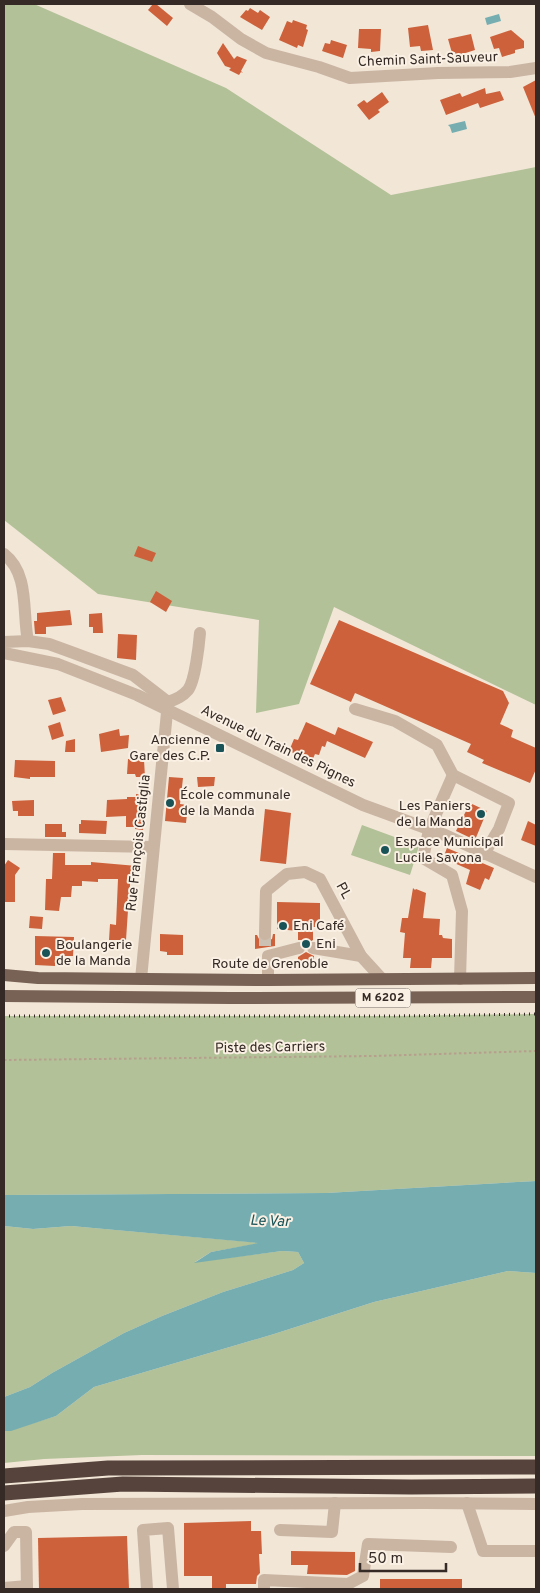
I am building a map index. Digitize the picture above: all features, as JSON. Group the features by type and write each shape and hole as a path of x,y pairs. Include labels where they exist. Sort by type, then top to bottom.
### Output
{"highway":[{"path":"4,1476 108,1468 395,1469 536,1467"},
{"path":"4,1493 123,1484 536,1486"}],"main road":[{"name":"Route de Grenoble","path":"4,976 268,980 536,978"},
{"name":"M 6202","path":"4,980 38,978"},
{"name":"M 6202","path":"8,997 536,997"}],"street":[{"name":"Chemin Saint-Sauveur","path":"190,4 262,51 320,67 350,78 438,73 510,72 536,68"},
{"path":"4,554 9,558 20,578 24,597 28,641"},
{"path":"4,642 28,641 48,644 132,675 167,706 180,698 189,688 198,653 200,633"},
{"name":"Avenue du Train des Pignes","path":"4,653 33,658 76,670 167,706 363,805 445,836 536,877"},
{"name":"Rue François Castiglia","path":"141,979 167,706"},
{"path":"355,709 395,721 437,745 453,775 509,803 500,829 484,854"},
{"path":"453,775 429,830 424,858 452,875 462,911 460,979"},
{"path":"4,844 153,847"},
{"name":"PL","path":"265,934 266,891 287,874 305,872 320,879 361,956 382,979"},
{"path":"268,980 267,952 298,948"},
{"path":"313,948 361,956"},
{"path":"280,1530 332,1532 335,1503"},
{"path":"4,1512 28,1507 82,1504 536,1504"},
{"path":"468,1504 483,1551 536,1551"},
{"path":"147,1589 143,1530 168,1528 173,1589"},
{"path":"4,1546 14,1532 26,1532 27,1588 4,1588"},
{"path":"264,1589 264,1580 310,1586 358,1584 363,1576 368,1544 451,1547"}],"path":[{"name":"Piste des Carriers","path":"4,1060 373,1056 536,1051"}],"green space":[{"path":"4,4 34,4 226,88 391,195 536,167 536,705 334,607 299,704 256,713 259,620 98,594 4,520"},
{"name":"Espace Municipal Lucile Savona","path":"362,825 419,846 410,875 351,855"},
{"path":"536,1014 536,1181 326,1193 4,1195 4,1016"},
{"path":"4,1226 33,1229 71,1226 261,1243 211,1252 195,1262 282,1251 298,1252 304,1263 293,1270 223,1292 162,1316 124,1333 30,1387 4,1397"},
{"path":"508,1271 536,1273 536,1456 142,1455 44,1459 4,1463 4,1431 56,1416 94,1387 274,1334 374,1302"}],"water":[{"path":"499,14 501,21 487,25 485,18"},
{"path":"465,121 467,129 452,133 448,125"},
{"name":"Le Var","path":"536,1181 536,1273 508,1271 374,1302 274,1334 94,1387 56,1416 11,1431 4,1431 4,1397 30,1387 124,1333 162,1316 223,1292 293,1270 304,1263 298,1252 282,1251 194,1263 211,1252 258,1243 71,1226 33,1229 4,1226 4,1195 326,1193"}],"building":[{"path":"153,4 156,4 173,18 167,26 148,10"},
{"path":"250,8 258,13 260,10 270,17 262,30 240,17"},
{"path":"293,20 307,25 306,29 308,30 303,47 298,45 297,48 279,40 287,21 292,23"},
{"path":"428,25 433,50 421,51 420,46 410,47 408,28"},
{"path":"359,29 381,29 380,51 371,52 371,49 358,48"},
{"path":"511,30 524,41 524,48 515,50 515,53 502,57 499,48 494,49 490,37"},
{"path":"471,34 475,50 456,56 455,52 452,53 448,39"},
{"path":"331,40 347,45 343,58 322,51 325,43 330,44"},
{"path":"223,43 234,59 237,56 247,60 241,71 243,73 241,72 239,75 229,70 231,68 225,66 217,53"},
{"path":"536,80 536,119 523,87"},
{"path":"485,88 486,94 500,91 504,100 480,108 478,103 446,115 440,100 460,93 462,97"},
{"path":"382,92 389,102 369,120 357,105 364,100 367,103"},
{"path":"138,546 156,553 152,562 134,556"},
{"path":"156,591 172,601 166,612 150,602"},
{"path":"70,610 72,625 46,627 46,634 35,634 34,621 37,621 37,613"},
{"path":"102,613 103,633 93,633 93,627 89,627 89,614"},
{"path":"339,620 503,691 509,703 500,724 513,730 511,737 536,748 536,769 530,783 482,763 484,760 467,752 471,744 355,693 351,702 310,684"},
{"path":"118,634 137,635 136,660 117,658"},
{"path":"61,697 66,711 53,715 48,700"},
{"path":"60,722 64,736 52,740 48,726"},
{"path":"306,722 335,735 338,727 373,742 365,758 327,741 325,747 322,746 319,755 315,754 312,761 289,751 294,739 298,740"},
{"path":"119,729 120,736 129,735 128,748 101,752 99,734"},
{"path":"75,739 75,752 65,752 66,741"},
{"path":"128,759 144,760 145,777 127,774"},
{"path":"15,760 55,761 55,777 30,777 30,779 14,777"},
{"path":"169,777 183,778 180,804 188,805 186,823 165,821"},
{"path":"197,777 215,777 214,786 198,787"},
{"path":"136,794 145,795 143,830 135,829 135,827 126,827 126,816 106,817 107,800 127,799 127,797 136,797"},
{"path":"34,800 34,816 18,816 18,811 13,811 12,801"},
{"path":"470,803 487,811 475,840 456,831"},
{"path":"265,809 291,813 286,864 260,861"},
{"path":"81,820 107,821 106,834 79,833"},
{"path":"528,821 536,825 536,846 521,840"},
{"path":"45,824 62,824 62,832 66,832 66,837 45,837"},
{"path":"447,848 494,868 489,880 485,878 480,890 466,884 470,870 443,858"},
{"path":"53,853 65,853 65,865 91,865 91,862 137,866 136,874 132,874 130,884 130,910 128,910 126,940 109,940 110,924 116,925 118,879 98,879 98,882 82,881 82,886 72,886 71,897 61,897 59,911 45,910 46,879 52,879"},
{"path":"8,860 20,868 15,875 15,902 4,902 4,866"},
{"path":"413,888 426,893 423,918 440,919 439,935 442,935 443,938 452,939 452,958 432,958 431,968 410,968 411,958 403,958 405,933 400,932 402,918 408,918"},
{"path":"277,902 320,903 320,927 313,927 313,940 306,944 302,940 298,940 298,931 277,929"},
{"path":"30,916 43,917 42,929 29,928"},
{"path":"160,934 183,935 183,955 167,955 167,952 160,951"},
{"path":"273,934 275,934 275,946 255,949 255,935 257,935 260,941 265,942 272,939"},
{"path":"35,936 74,937 73,956 55,956 55,966 35,965"},
{"path":"306,952 314,956 314,961 298,961 298,957"},
{"path":"251,1521 251,1531 261,1531 262,1554 259,1554 260,1573 257,1576 256,1584 226,1584 226,1589 212,1589 212,1576 184,1576 184,1523"},
{"path":"127,1536 129,1589 39,1589 38,1538"},
{"path":"291,1551 355,1552 355,1571 347,1575 307,1574 308,1565 291,1565"},
{"path":"380,1579 462,1579 462,1589 380,1589"}],"tunnel":[{"path":"265,934 265,948"}],"railway":[{"path":"4,1016 536,1014"}],"place":[{"name":"Ancienne Gare des C.P.","path":"220,748"},
{"name":"École communale de la Manda","path":"170,803"},
{"name":"Les Paniers de la Manda","path":"481,814"},
{"name":"Espace Municipal Lucile Savona","path":"385,850"},
{"name":"Eni Café","path":"283,926"},
{"name":"Eni","path":"306,944"},
{"name":"Boulangerie de la Manda","path":"46,953"}]}
